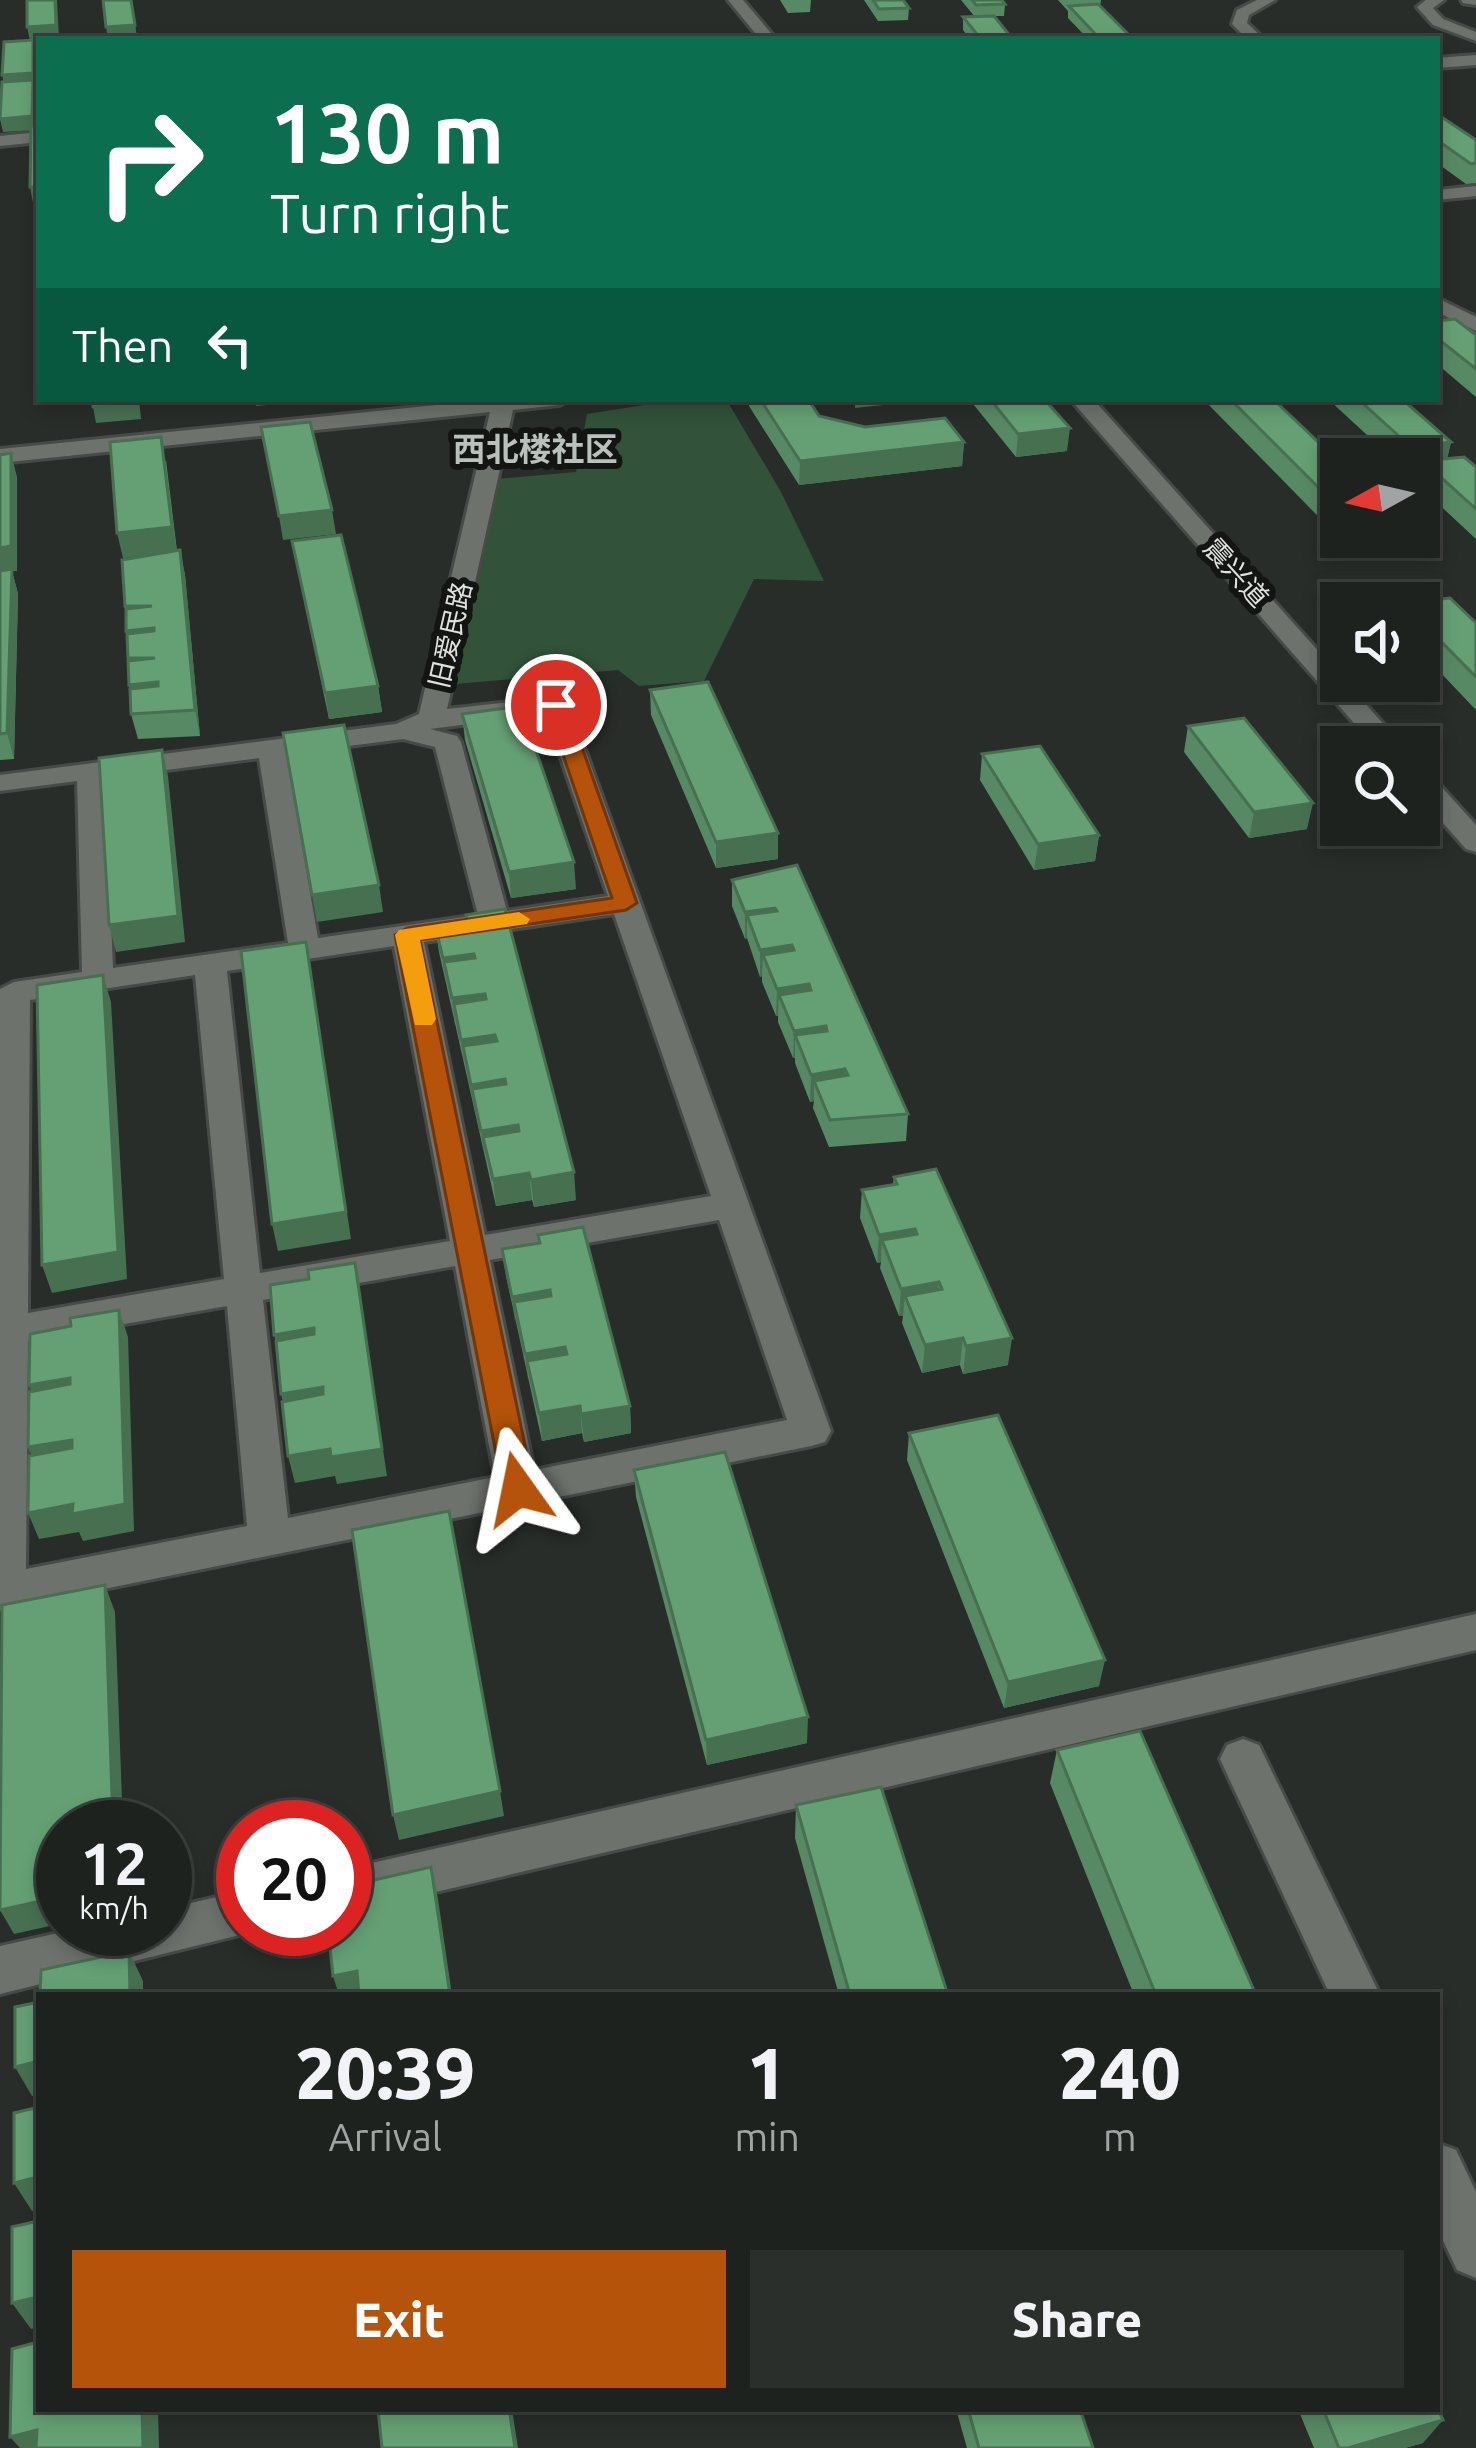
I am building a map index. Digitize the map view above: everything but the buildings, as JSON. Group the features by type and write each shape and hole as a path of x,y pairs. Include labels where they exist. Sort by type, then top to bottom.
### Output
{"street":[{"path":"735,0 765,36"},
{"path":"1253,36 1239,24 1242,13 1268,0"},
{"path":"1436,0 1424,7 1430,17 1476,37"},
{"path":"1440,64 1476,60"},
{"path":"0,140 36,137"},
{"path":"1440,175 1470,192"},
{"path":"1440,195 1470,192"},
{"path":"1440,304 1476,300"},
{"path":"1440,306 1476,325"},
{"path":"0,456 531,402"},
{"name":"震兴道","path":"1084,402 1371,726"},
{"name":"旧爱民路","path":"417,725 503,405"},
{"path":"0,783 556,705 626,903 811,1431 3,1592 14,992 626,903"},
{"path":"417,725 448,742 495,922"},
{"path":"271,746 304,950"},
{"path":"91,772 98,979"},
{"path":"1440,803 1476,843"},
{"path":"407,935 518,1489"},
{"path":"210,963 268,1536"},
{"path":"10,1330 732,1205"},
{"path":"372,1885 1476,1631"},
{"path":"1243,1759 1354,1992"},
{"path":"0,1970 216,1920"},
{"path":"1440,2174 1476,2251"}],"green space":[{"path":"663,402 728,402 781,492 824,581 754,579 704,681 639,686 618,670 443,685 486,480 576,472 587,414"}],"slow traffic":[{"path":"423,1019 407,935 519,919"}],"district":[{"name":"西北楼社区","path":"535,449"}],"route":[{"path":"518,1489 407,935 626,903 556,705"}]}
